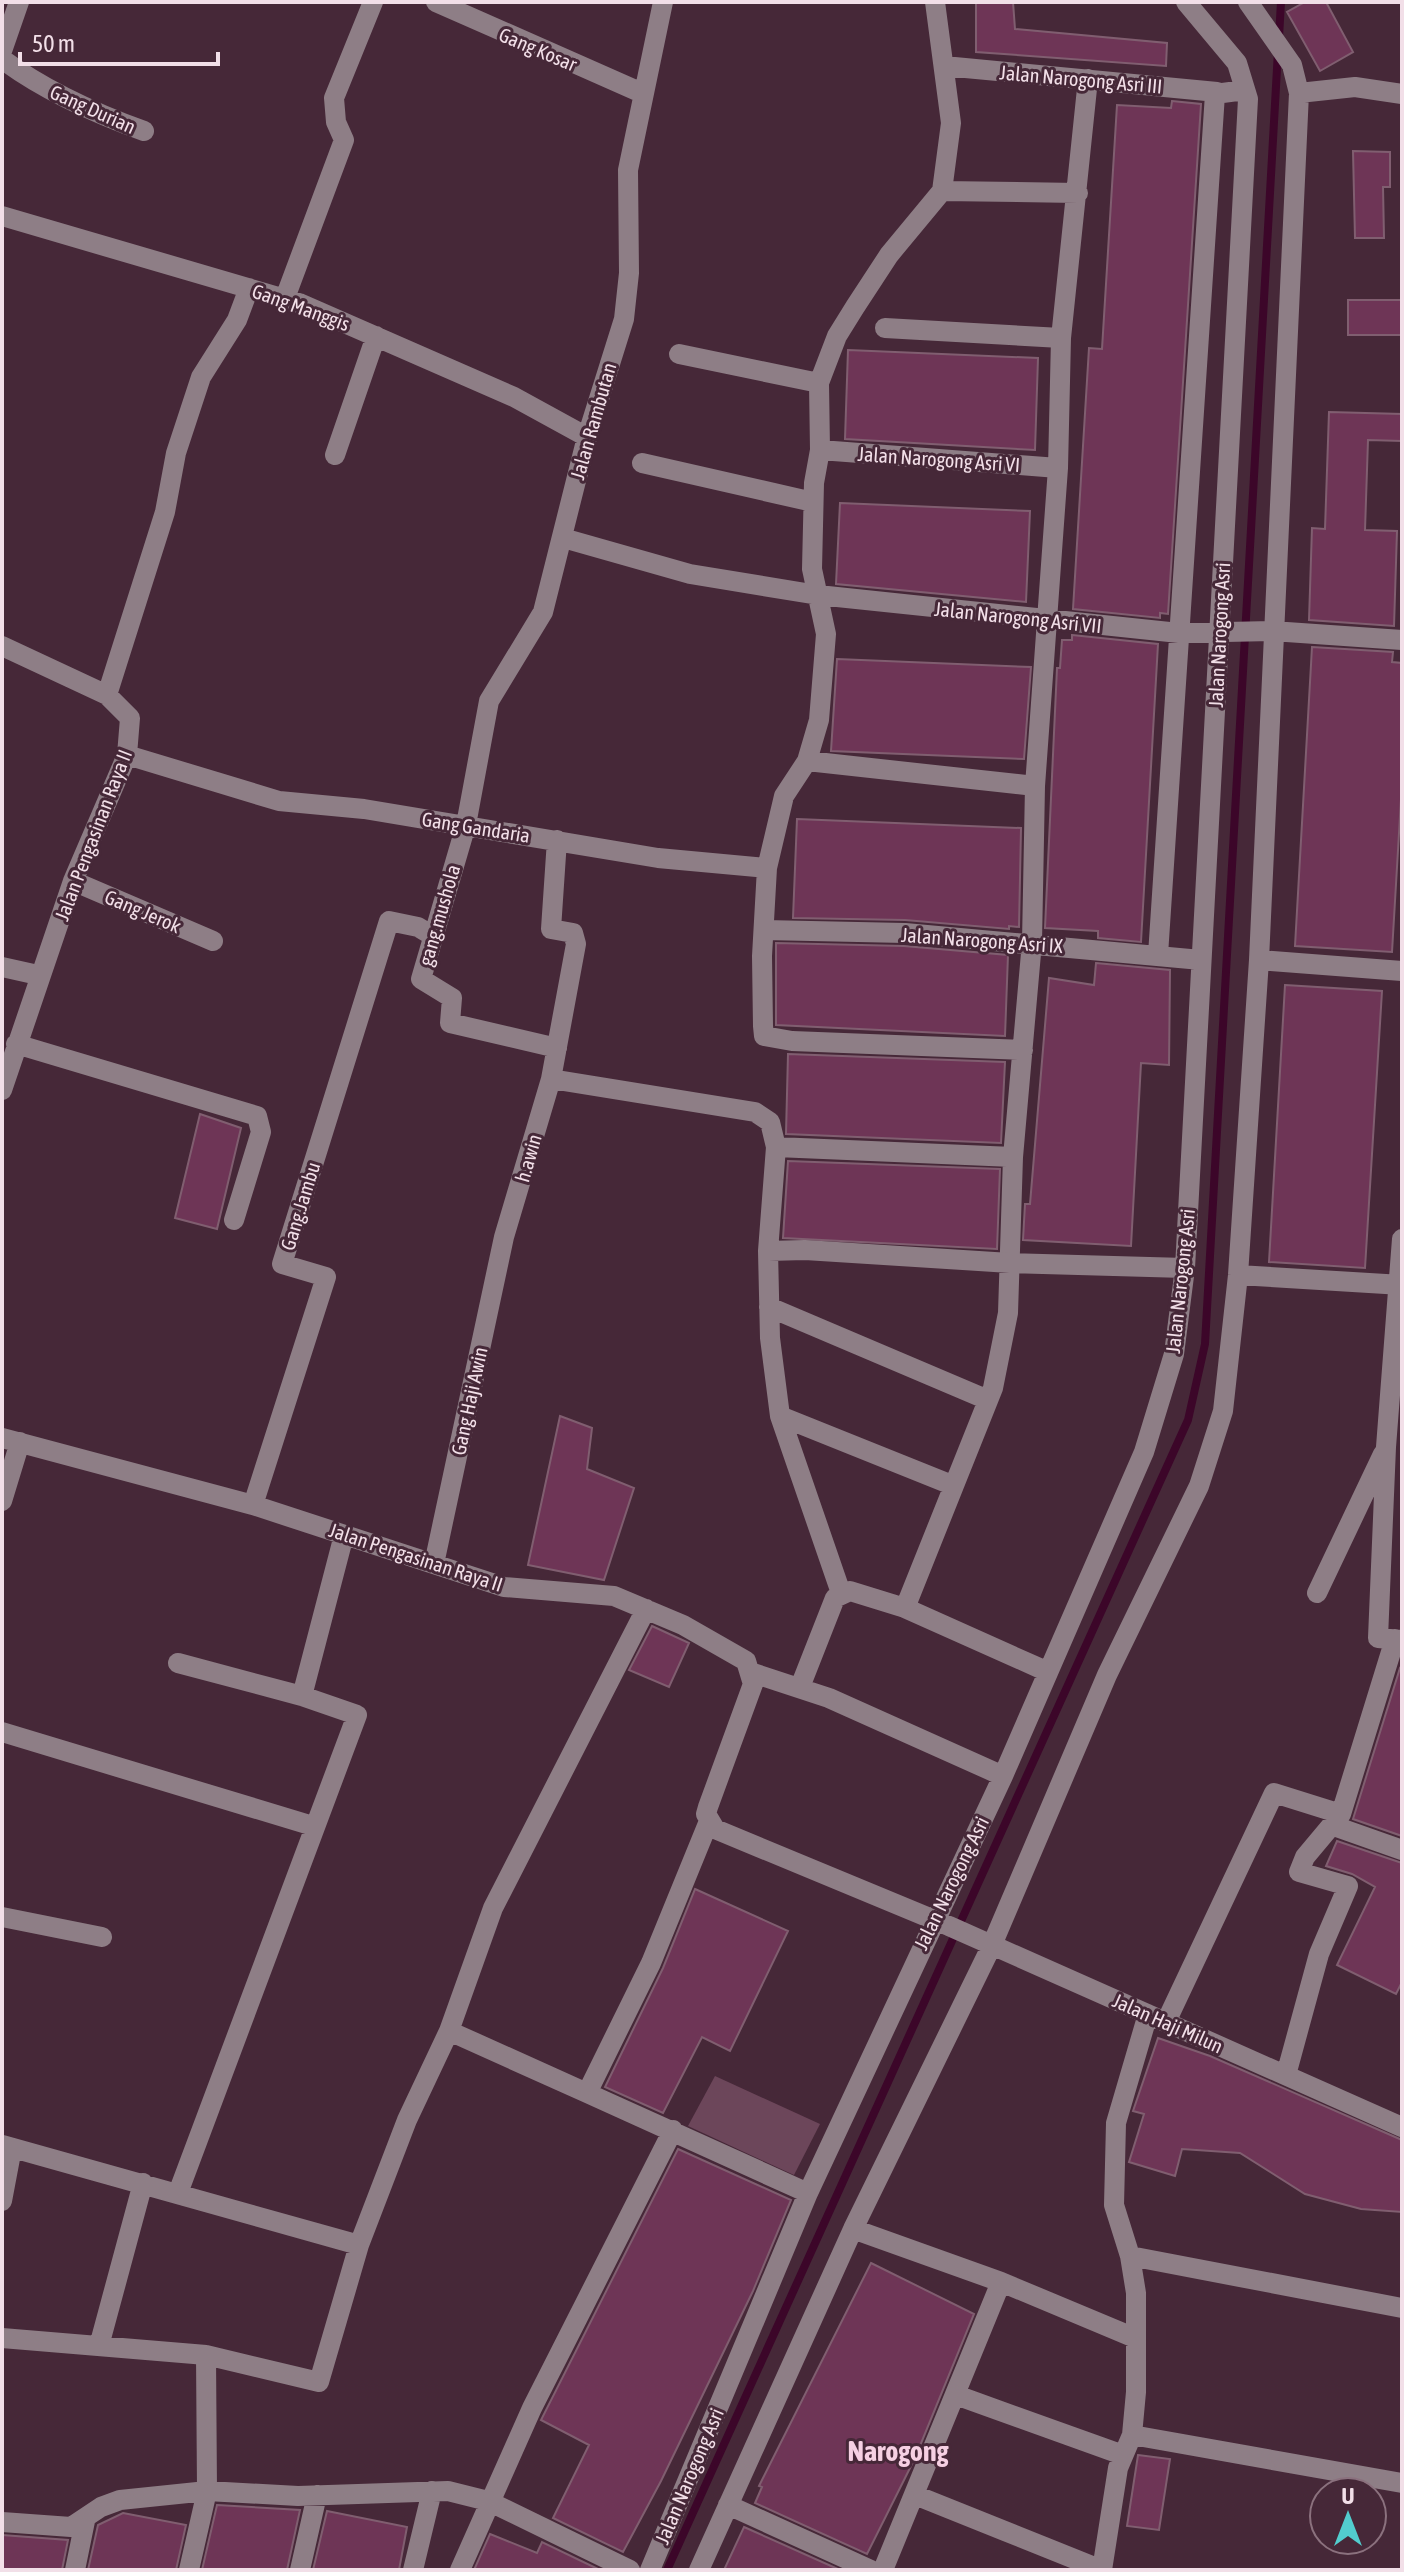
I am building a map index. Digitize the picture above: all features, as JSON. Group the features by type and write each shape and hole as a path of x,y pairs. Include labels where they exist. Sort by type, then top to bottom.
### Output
{"street":[{"path":"2,51 19,2"},
{"path":"285,298 344,140 336,122 334,98 373,2"},
{"name":"Gang Kosar","path":"436,2 642,93"},
{"name":"Jalan Rambutan","path":"466,825 489,701 543,612 587,437 624,319 629,273 628,170 663,2"},
{"path":"935,2 951,123 942,191 889,255 855,307 837,336 819,383 820,450 813,502 812,569 826,634 819,720 807,761 784,796 767,868 763,1026 764,1036 771,1039 1023,1050"},
{"name":"Jalan Narogong Asri","path":"650,2570 808,2193 941,1923 1046,1671 1144,1452 1174,1354 1185,1268 1201,960 1225,633 1248,99 1237,63 1186,2"},
{"path":"699,2570 1107,1675 1199,1486 1223,1411 1238,1275 1259,960 1264,632 1299,93 1292,65 1248,2"},
{"name":"Gang Durian","path":"2,59 31,80 96,114 144,131"},
{"name":"Jalan Narogong Asri III","path":"944,66 1217,92 1245,90"},
{"path":"905,1608 988,1400 1008,1313 1013,1157 1032,942 1035,786 1058,468 1061,338 1088,79"},
{"path":"1299,93 1355,87 1402,94"},
{"path":"1158,955 1217,92"},
{"path":"1211,182 1244,182"},
{"path":"942,191 1078,193"},
{"name":"Gang Manggis","path":"2,216 285,298 514,397 587,437"},
{"path":"107,695 165,512 176,453 201,377 237,320 249,288"},
{"path":"885,328 1061,338"},
{"path":"335,455 376,336"},
{"path":"679,354 819,383"},
{"name":"Jalan Narogong Asri VI","path":"820,450 1058,468"},
{"path":"642,463 813,502"},
{"name":"Jalan Narogong Asri VII","path":"563,538 690,574 818,595 1045,622 1179,633 1264,632 1402,640"},
{"name":"Jalan Pengasinan Raya II","path":"2,646 107,695 130,718 127,755 73,881 38,975 2,1090"},
{"name":"Gang Gandaria","path":"127,755 279,801 364,809 658,858 767,868"},
{"path":"807,761 1035,786"},
{"name":"gang.mushola","path":"466,825 421,979 452,998 450,1023 557,1048"},
{"name":"h.awin","path":"504,1237 551,1079 576,944 573,933 551,929 557,840"},
{"name":"Gang Jerok","path":"73,881 213,941"},
{"name":"Gang.Jambu","path":"253,1505 326,1277 282,1264 389,921 418,927 433,936"},
{"name":"Jalan Narogong Asri IX","path":"764,930 905,933 1032,942 1201,960"},
{"path":"1259,960 1402,971"},
{"path":"2,967 38,975"},
{"path":"16,1044 257,1116 261,1132 234,1220"},
{"path":"551,1079 755,1112 770,1122 776,1147 768,1251 769,1307 780,1416 841,1593"},
{"path":"776,1147 1013,1157"},
{"name":"Gang Haji Awin","path":"434,1564 504,1237"},
{"path":"1286,2075 1319,1954 1348,1886 1299,1872 1305,1857 1338,1820 1399,1639 1378,1638 1386,1447 1401,1285 1402,1239"},
{"path":"768,1251 805,1250 1010,1263 1185,1268"},
{"path":"1238,1275 1401,1285"},
{"path":"769,1307 988,1400"},
{"path":"780,1416 952,1485"},
{"path":"2,1501 11,1440"},
{"name":"Jalan Pengasinan Raya II","path":"11,1440 253,1505 504,1587 614,1596 646,1609 746,1661 750,1672"},
{"path":"1317,1593 1386,1447"},
{"path":"302,1696 344,1535"},
{"path":"800,1687 835,1598 850,1591 905,1608 1046,1671"},
{"path":"2,2338 206,2355 317,2383 359,2245 407,2120 449,2031 493,1908 646,1609"},
{"path":"178,1663 302,1696 357,1715 178,2193"},
{"path":"750,1672 800,1687 1003,1776"},
{"path":"587,2093 651,1963 709,1821 708,1807 753,1684 750,1672"},
{"path":"2,1732 313,1826"},
{"path":"915,2495 1102,2570 1110,2511 1123,2455 1132,2435 1136,2293 1130,2256 1114,2205 1116,2123 1157,2018 1274,1793 1402,1850"},
{"path":"709,1821 730,1837 941,1923"},
{"path":"2,1917 102,1937"},
{"name":"Jalan Haji Milun","path":"941,1923 1402,2127"},
{"path":"449,2031 808,2193"},
{"path":"460,2570 488,2501 567,2336 673,2130"},
{"path":"2,2201 7,2147 359,2245"},
{"path":"99,2346 143,2183"},
{"path":"853,2229 1001,2282 1135,2338"},
{"path":"1130,2256 1402,2308"},
{"path":"883,2570 1001,2282"},
{"path":"189,2570 207,2491 206,2355"},
{"path":"956,2395 1123,2455"},
{"path":"1132,2435 1402,2483"},
{"path":"2,2522 71,2527 85,2521 101,2507 120,2500 207,2491 317,2495 432,2491 471,2494 630,2570"},
{"path":"413,2570 432,2491"},
{"path":"300,2570 317,2495"},
{"path":"728,2505 871,2570"},
{"path":"75,2570 85,2521"}],"shaded area":[{"path":"715,2076 820,2124 794,2175 688,2126"}],"building":[{"path":"976,2 1013,2 1015,29 1167,43 1166,66 976,52"},
{"path":"1305,2 1326,2 1353,52 1320,71 1287,12"},
{"path":"1172,101 1201,104 1168,614 1160,613 1160,618 1073,609 1089,348 1102,349 1117,105 1171,108"},
{"path":"1353,151 1390,152 1390,187 1383,187 1384,238 1355,238"},
{"path":"1348,300 1402,300 1402,335 1348,335"},
{"path":"848,350 1038,358 1035,450 845,439"},
{"path":"1329,412 1402,414 1402,441 1368,440 1365,530 1397,531 1394,626 1309,620 1312,528 1325,529"},
{"path":"840,503 1030,511 1026,602 836,584"},
{"path":"1072,635 1158,644 1141,942 1098,938 1098,931 1045,928 1057,668 1060,668 1062,640 1072,640"},
{"path":"1312,647 1393,652 1392,662 1402,663 1402,782 1392,952 1295,946"},
{"path":"837,659 1031,667 1024,759 831,751"},
{"path":"797,819 1021,828 1019,927 1009,926 1009,929 905,920 793,918"},
{"path":"776,943 904,946 1008,955 1005,1036 776,1025"},
{"path":"1096,963 1170,970 1169,1065 1141,1063 1131,1246 1023,1240 1025,1204 1030,1204 1049,978 1094,985"},
{"path":"1285,985 1382,991 1365,1268 1269,1262"},
{"path":"788,1054 1005,1062 1001,1143 786,1134"},
{"path":"200,1114 241,1128 217,1229 175,1218"},
{"path":"788,1161 1000,1169 997,1249 783,1238"},
{"path":"560,1416 592,1428 587,1469 634,1488 604,1580 528,1565"},
{"path":"652,1626 689,1643 669,1687 629,1670"},
{"path":"1402,1669 1402,1836 1353,1819"},
{"path":"1337,1841 1402,1863 1402,1982 1396,1994 1337,1965 1375,1887 1352,1874 1326,1866"},
{"path":"695,1889 788,1931 730,2051 702,2037 663,2113 605,2087 663,1968"},
{"path":"1158,2038 1210,2056 1402,2140 1402,2212 1361,2209 1305,2194 1240,2153 1182,2149 1175,2176 1129,2162 1144,2114 1133,2111"},
{"path":"678,2149 791,2200 753,2291 623,2552 553,2518 589,2445 541,2420"},
{"path":"871,2263 974,2314 915,2458 867,2554 755,2503 762,2487 759,2486"},
{"path":"1138,2455 1170,2459 1159,2530 1127,2526"},
{"path":"217,2505 300,2510 287,2570 202,2570"},
{"path":"327,2511 407,2527 399,2570 313,2570"},
{"path":"123,2513 186,2525 176,2570 88,2570 98,2525"},
{"path":"744,2527 840,2570 724,2570"},
{"path":"490,2534 537,2553 542,2542 600,2570 474,2570"},
{"path":"2,2535 68,2540 62,2570 2,2570"}],"waterway":[{"path":"1279,37 1281,2"},
{"path":"667,2570 1188,1420 1205,1344 1278,51"}],"district":[{"name":"Narogong","path":"898,2451"}]}
